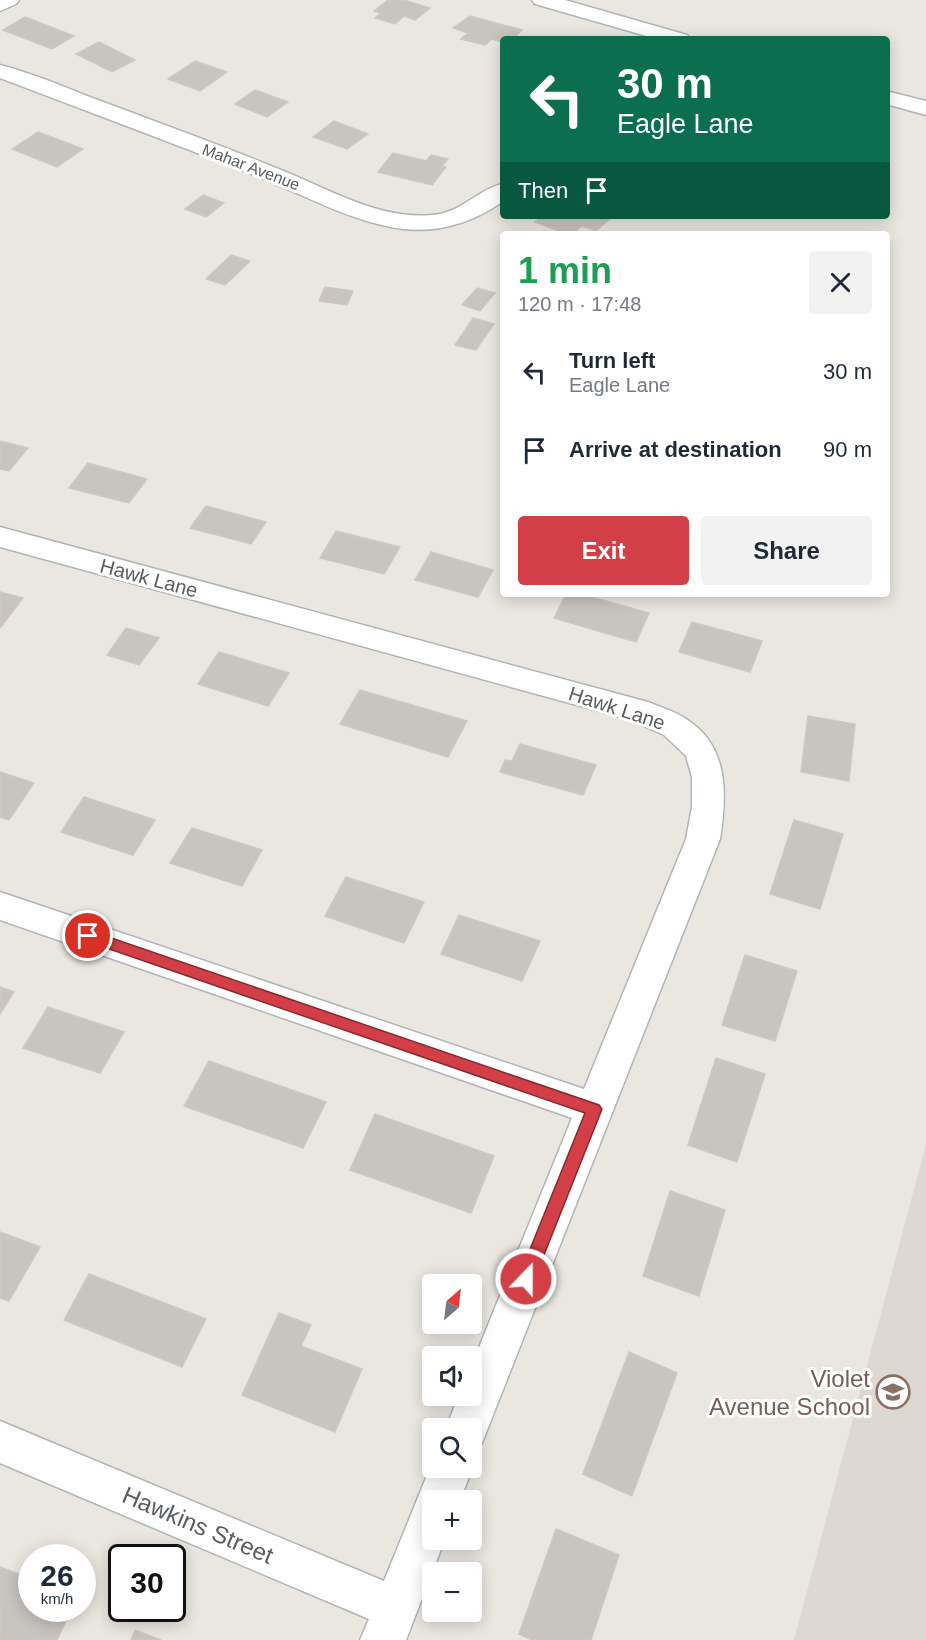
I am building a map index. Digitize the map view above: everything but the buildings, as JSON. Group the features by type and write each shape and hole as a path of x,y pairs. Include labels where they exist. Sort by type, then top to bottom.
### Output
{"street":[{"path":"0,5 9,0"},
{"path":"542,0 668,36"},
{"name":"Mahar Avenue","path":"0,71 364,211 400,221 424,224 443,221 471,212 500,192"},
{"path":"890,98 926,108"},
{"name":"Hawk Lane","path":"0,537 636,710 675,727 695,745 708,768 710,799 703,839 471,1418"},
{"path":"0,906 594,1109"},
{"name":"Hawkins Street","path":"0,1442 389,1624"},
{"path":"389,1624 422,1541"}],"shaded area":[{"name":"Violet Avenue School","path":"926,1144 926,1640 794,1640"}],"place":[{"name":"Violet Avenue School","path":"893,1392"}],"route":[{"path":"88,936 594,1109 526,1279"}]}
